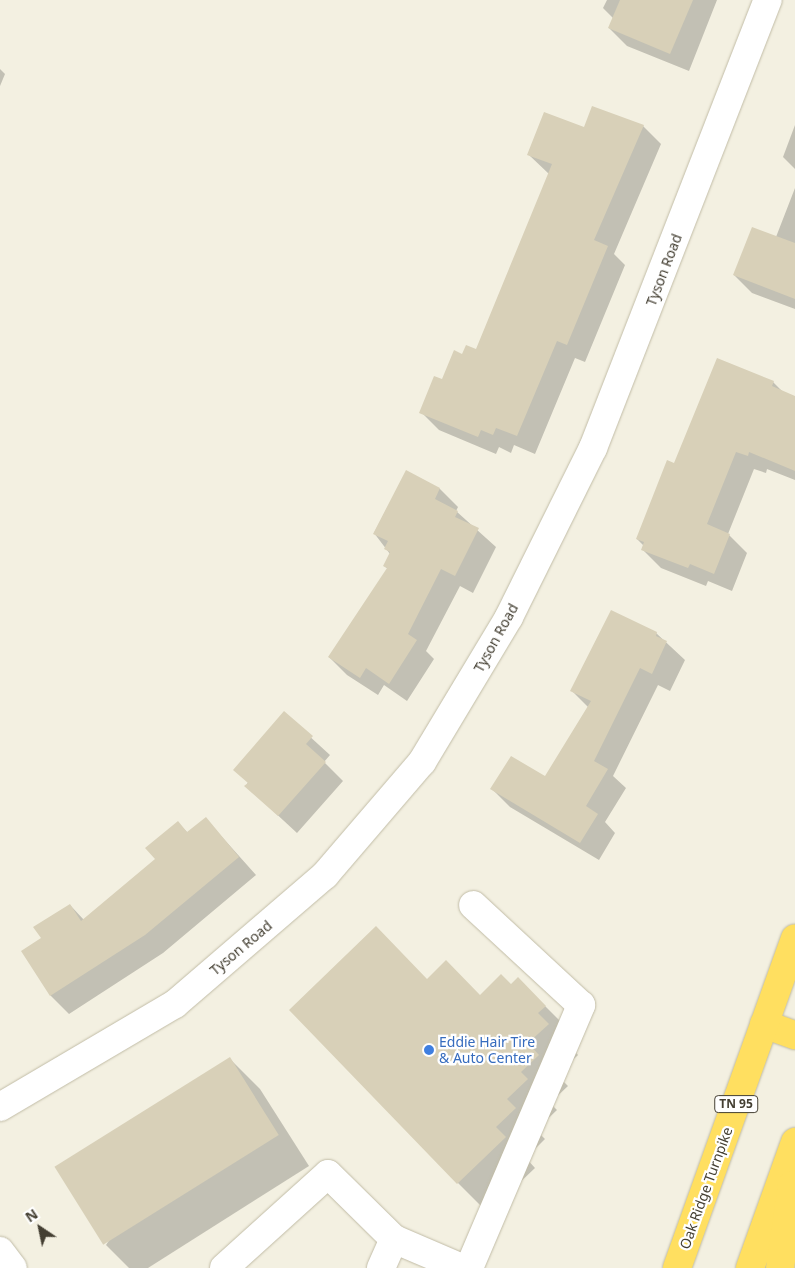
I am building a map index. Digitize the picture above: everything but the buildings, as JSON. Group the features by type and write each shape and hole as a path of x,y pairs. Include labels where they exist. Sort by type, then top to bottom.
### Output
{"highway":[{"name":"Oak Ridge Turnpike","path":"677,1268 795,939"},
{"path":"764,1024 795,1034"},
{"path":"750,1268 795,1142"},
{"path":"780,1268 795,1168"}],"street":[{"name":"Tyson Road","path":"0,1106 175,1004 325,875 422,762 509,617 592,448 768,0"},
{"path":"469,1268 581,1005 473,905"},
{"path":"224,1268 328,1174 394,1239 462,1268"},
{"path":"381,1268 394,1239"},
{"path":"0,1251 13,1268"}],"place":[{"name":"Eddie Hair Tire & Auto Center","path":"429,1050"}]}
